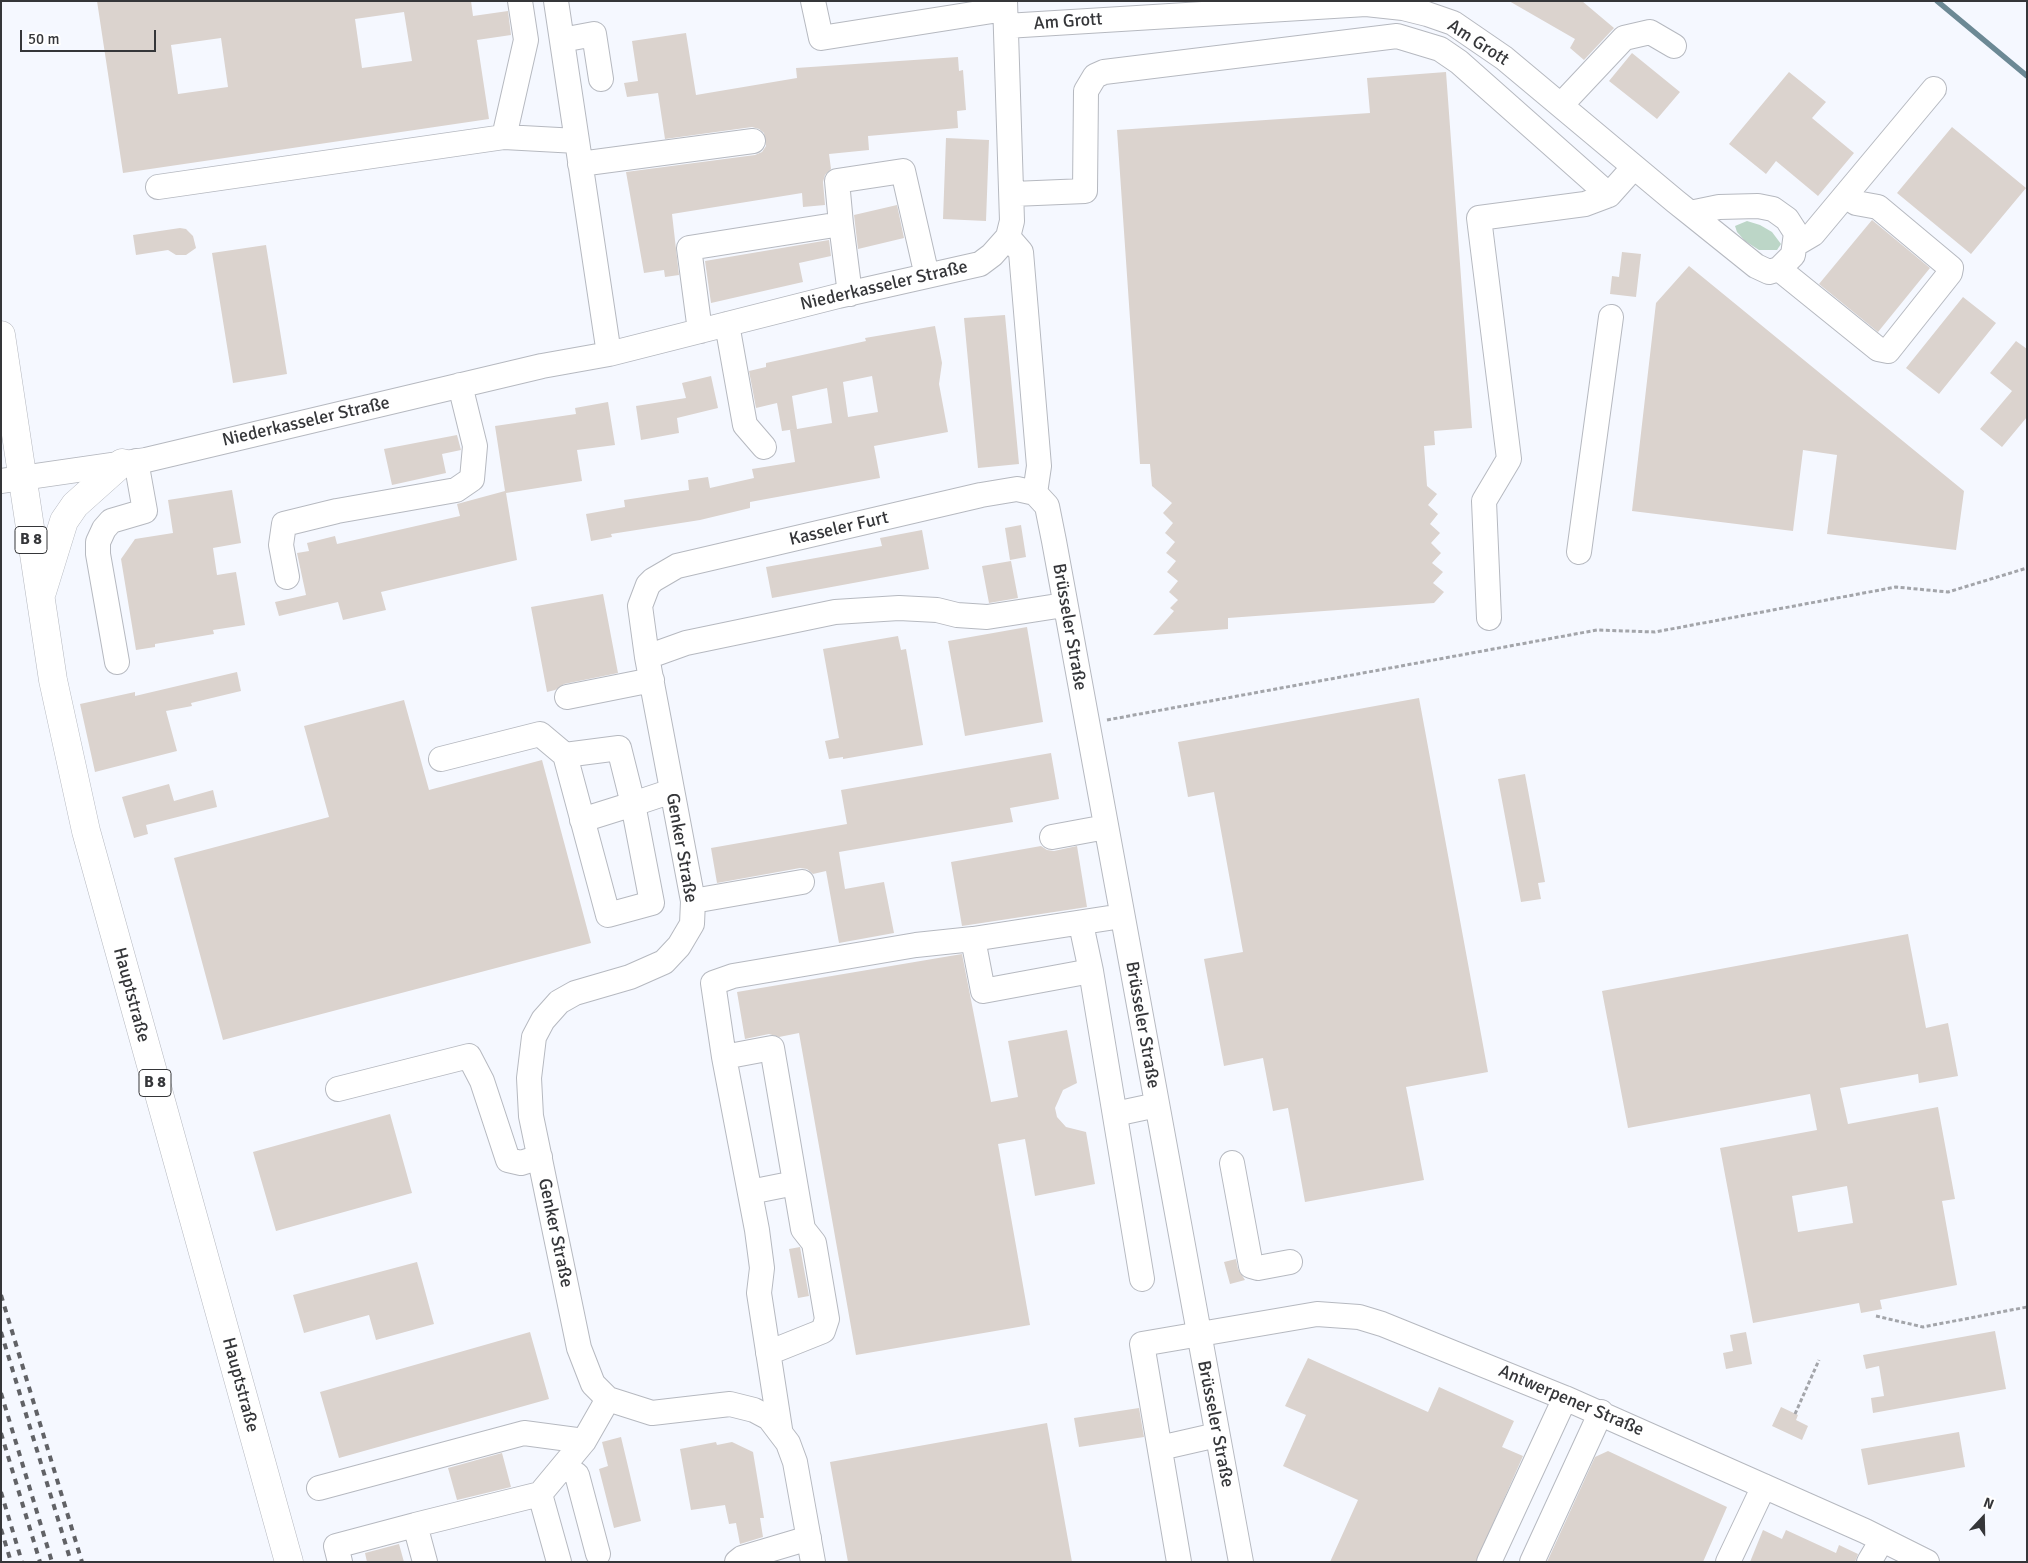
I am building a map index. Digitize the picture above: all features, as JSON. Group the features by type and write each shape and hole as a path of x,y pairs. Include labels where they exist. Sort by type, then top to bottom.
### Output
{"main road":[{"name":"B 8","path":"1,335 12,479"},
{"path":"40,601 64,521 75,505 129,462"},
{"name":"Hauptstraße","path":"12,479 40,601 53,680 86,832 289,1562"}],"street":[{"path":"504,137 526,40 520,1"},
{"path":"556,1 609,354"},
{"name":"Am Grott","path":"813,1 821,38 1005,12 1366,4 1403,8 1453,23 1504,58 1756,266 1769,272 1779,269"},
{"path":"1005,12 1012,194 1012,221 1008,237 1021,252 1039,466 1035,493"},
{"path":"1561,105 1624,38 1650,32 1674,46"},
{"path":"562,40 594,34 601,79"},
{"path":"1012,194 1085,191 1086,91 1095,76 1104,72 1397,36 1440,49 1459,62 1609,195"},
{"path":"1796,244 1813,234 1934,89"},
{"path":"158,187 504,137 577,141"},
{"path":"580,164 753,141"},
{"path":"1489,618 1484,501 1509,460 1479,218 1585,204 1609,195 1634,167"},
{"path":"850,294 841,224 838,180 904,171 927,276"},
{"path":"1690,213 1719,207 1758,206 1772,209 1787,220 1796,233 1796,244 1788,262 1779,269 1878,349 1888,350 1950,273 1951,268 1878,207 1856,203 1845,196"},
{"path":"700,331 689,248 841,224"},
{"name":"Niederkasseler Straße","path":"12,479 129,462 460,385 609,354 980,264 992,255 1008,237"},
{"path":"1579,552 1612,317"},
{"path":"727,324 745,425 764,447"},
{"path":"287,577 281,545 284,524 336,511 456,490 472,479 475,446 460,385"},
{"path":"117,662 98,554 98,542 104,529 111,521 145,511 129,462"},
{"name":"Kasseler Furt","path":"648,586 662,573 677,566 982,495 1017,489 1035,493"},
{"name":"Brüsseler Straße","path":"1035,493 1047,506 1241,1562"},
{"name":"Genker Straße","path":"608,1399 593,1384 580,1348 531,1116 529,1078 534,1037 543,1020 559,1002 575,993 630,977 664,962 679,946 692,924 693,901 640,606 648,586"},
{"path":"648,657 686,643 835,612 898,608 937,610 956,615 987,617 1064,605"},
{"path":"567,697 652,680"},
{"path":"441,759 540,734 565,755 608,915 652,902 633,804 619,748 565,755"},
{"path":"582,820 672,791"},
{"path":"1052,837 1106,827"},
{"path":"693,901 802,882"},
{"path":"780,1429 759,1294 762,1268 750,1192 724,1057 713,982 733,976 887,950 1082,924 1122,916"},
{"path":"1082,924 1142,1279"},
{"path":"972,939 983,991 1091,971"},
{"path":"724,1057 772,1048 803,1229 814,1243 827,1319 823,1331 768,1353"},
{"path":"338,1089 469,1056 482,1080 508,1160 521,1163 540,1157"},
{"path":"1115,1114 1157,1105"},
{"path":"1232,1163 1251,1266 1258,1268 1290,1262"},
{"path":"750,1192 795,1183"},
{"name":"Antwerpener Straße","path":"1160,1448 1142,1344 1317,1314 1359,1316 1601,1412 1882,1540 1926,1562"},
{"path":"1489,1562 1565,1398"},
{"path":"340,1562 336,1546 543,1492 584,1441 608,1399 652,1413 730,1404 763,1414 780,1429 795,1462 813,1562"},
{"path":"1532,1562 1601,1412"},
{"path":"319,1488 524,1433 584,1441"},
{"path":"1179,1562 1160,1448 1217,1436"},
{"path":"564,1466 576,1475 598,1554"},
{"path":"1728,1562 1764,1486"},
{"path":"543,1492 559,1562"},
{"path":"415,1524 425,1562"},
{"path":"737,1562 742,1558 809,1538"},
{"path":"1869,1562 1882,1540"}],"path":[{"path":"1087,724 1597,630 1655,632 1896,588 1948,592 2027,568"},
{"path":"1876,1316 1923,1327 2027,1307"},
{"path":"1795,1414 1819,1360"}],"green space":[{"path":"1747,221 1760,225 1772,232 1781,244 1777,250 1759,250 1745,241 1737,232 1735,226"}],"building":[{"path":"97,1 471,1 473,16 508,11 511,35 477,40 489,119 123,173","holes":["404,12 412,61 362,68 355,19","221,38 228,87 178,94 171,45"]},
{"path":"1509,1 1582,1 1614,28 1584,60 1570,48 1575,39"},
{"path":"686,33 696,95 797,78 796,68 958,57 959,71 963,70 966,110 957,111 958,128 868,136 869,150 829,154 831,169 825,175 823,182 825,205 803,207 802,193 672,214 679,275 665,277 664,270 644,273 626,172 755,155 762,152 766,146 764,133 752,127 665,139 658,93 627,97 624,83 638,81 632,41"},
{"path":"1632,53 1680,92 1657,119 1609,81"},
{"path":"1446,72 1472,428 1434,431 1435,445 1424,446 1427,486 1437,494 1428,505 1438,514 1430,524 1440,533 1431,543 1441,553 1432,563 1443,572 1433,583 1444,592 1434,603 1228,618 1228,629 1153,635 1174,611 1170,608 1178,600 1169,592 1178,581 1167,572 1176,561 1166,553 1175,542 1165,533 1173,523 1163,513 1172,503 1152,486 1150,464 1140,464 1117,130 1370,113 1367,78"},
{"path":"1789,72 1826,102 1812,118 1854,153 1818,196 1776,161 1766,174 1729,144"},
{"path":"1952,127 2026,188 1971,254 1897,193"},
{"path":"946,138 989,140 986,221 943,219"},
{"path":"897,205 904,238 858,249 854,215"},
{"path":"1872,220 1930,268 1878,332 1819,284"},
{"path":"180,228 186,229 193,236 196,248 186,255 176,255 168,250 136,255 133,235"},
{"path":"829,240 831,256 799,263 803,282 711,303 705,261"},
{"path":"266,245 287,374 233,383 212,253"},
{"path":"1622,252 1641,254 1636,297 1610,294 1612,276 1619,277"},
{"path":"1689,266 1964,491 1956,550 1827,534 1837,455 1803,450 1793,531 1632,511 1656,303"},
{"path":"1963,297 1996,323 1939,394 1906,368"},
{"path":"1005,315 1019,464 978,468 964,318"},
{"path":"935,326 942,363 939,384 948,432 874,446 880,478 750,502 750,508 700,520 611,534 612,537 591,541 586,514 625,507 624,500 689,490 688,480 708,477 710,488 754,478 752,469 795,462 790,430 796,429 782,431 777,403 756,408 749,371 766,367 766,363 866,341 865,338","holes":["872,376 878,412 848,417 843,382","827,388 832,423 797,429 792,396"]},
{"path":"2016,341 2027,349 2027,417 2002,447 1980,429 2012,391 1990,373"},
{"path":"711,376 718,408 677,418 679,433 641,440 636,406 686,398 682,383"},
{"path":"608,402 615,445 577,450 582,481 506,493 517,560 381,592 386,610 343,620 338,602 279,616 275,602 306,595 297,553 309,551 307,543 335,536 337,544 460,516 457,504 505,491 495,426 576,414 575,408"},
{"path":"457,435 461,450 442,454 446,473 392,485 384,449"},
{"path":"232,490 241,543 213,548 217,575 236,572 245,625 213,630 214,634 155,644 155,647 136,650 121,559 135,539 173,533 168,500"},
{"path":"1021,525 1026,557 1010,560 1005,528"},
{"path":"922,530 929,569 772,598 766,567 882,546 880,538"},
{"path":"1011,561 1018,598 989,603 982,566"},
{"path":"603,594 618,673 564,684 555,690 547,692 531,607"},
{"path":"1027,627 1043,722 965,736 948,641"},
{"path":"898,636 901,650 906,649 923,745 843,759 843,757 829,759 825,741 839,738 823,649"},
{"path":"237,672 241,691 191,703 192,706 166,711 177,751 95,772 80,704 135,692 135,696"},
{"path":"1419,698 1488,1072 1406,1087 1424,1180 1305,1202 1288,1108 1273,1111 1263,1058 1224,1066 1204,959 1243,952 1214,792 1188,797 1178,742"},
{"path":"404,700 429,790 542,760 591,943 223,1040 174,858 329,817 304,726"},
{"path":"1051,753 1059,799 1010,808 1013,822 839,852 845,889 884,882 894,933 839,943 826,871 813,874 807,869 800,868 717,883 711,848 847,824 841,790"},
{"path":"1525,774 1545,882 1538,883 1541,899 1521,902 1498,779"},
{"path":"169,784 174,801 213,790 217,807 146,825 148,834 134,838 122,797"},
{"path":"1041,846 1047,850 1054,851 1077,846 1087,907 962,926 951,862"},
{"path":"1908,934 1926,1028 1948,1023 1958,1076 1919,1083 1918,1074 1840,1088 1848,1124 1938,1107 1955,1199 1942,1201 1957,1285 1880,1300 1882,1309 1861,1313 1859,1303 1753,1323 1720,1148 1817,1130 1810,1094 1628,1128 1602,991","holes":["1847,1186 1853,1223 1798,1232 1792,1196"]},
{"path":"962,954 991,1102 1018,1097 1008,1041 1067,1030 1077,1083 1063,1090 1055,1108 1057,1117 1066,1127 1086,1132 1095,1184 1035,1196 1025,1139 998,1144 1030,1325 856,1355 799,1033 779,1037 769,1034 745,1039 737,992"},
{"path":"390,1114 412,1193 276,1231 253,1152"},
{"path":"800,1247 809,1296 798,1298 789,1249"},
{"path":"1236,1259 1238,1269 1245,1280 1230,1284 1224,1262"},
{"path":"417,1262 434,1324 376,1340 369,1315 304,1333 293,1295"},
{"path":"1995,1331 2006,1389 1873,1413 1871,1398 1884,1396 1879,1366 1866,1369 1863,1355"},
{"path":"530,1332 549,1399 339,1458 320,1392"},
{"path":"1746,1332 1752,1364 1726,1369 1723,1353 1733,1351 1730,1335"},
{"path":"1308,1358 1428,1412 1439,1387 1514,1421 1502,1447 1523,1456 1476,1562 1330,1562 1358,1500 1283,1466 1306,1415 1285,1406"},
{"path":"1781,1407 1798,1415 1796,1420 1808,1426 1802,1440 1772,1426"},
{"path":"1139,1408 1144,1437 1079,1447 1074,1418"},
{"path":"1047,1423 1072,1562 848,1562 830,1462"},
{"path":"1959,1432 1965,1467 1868,1485 1861,1449"},
{"path":"621,1437 641,1521 614,1528 599,1469 608,1466 602,1442"},
{"path":"716,1442 717,1445 732,1442 753,1452 764,1518 760,1518 763,1537 740,1544 736,1523 729,1524 725,1505 691,1510 680,1449"},
{"path":"1608,1451 1727,1507 1703,1562 1547,1562 1595,1457"},
{"path":"502,1453 511,1487 457,1500 448,1468"},
{"path":"1763,1530 1782,1539 1786,1530 1836,1553 1839,1545 1858,1554 1855,1562 1750,1562"},
{"path":"399,1544 404,1562 367,1562 365,1553"}],"waterway":[{"path":"1937,1 2027,76"}],"railway":[{"path":"1,1295 82,1562"},
{"path":"1,1332 71,1562"},
{"path":"1,1393 52,1562"},
{"path":"1,1433 40,1562"},
{"path":"1,1492 22,1562"},
{"path":"1,1529 11,1562"}]}
